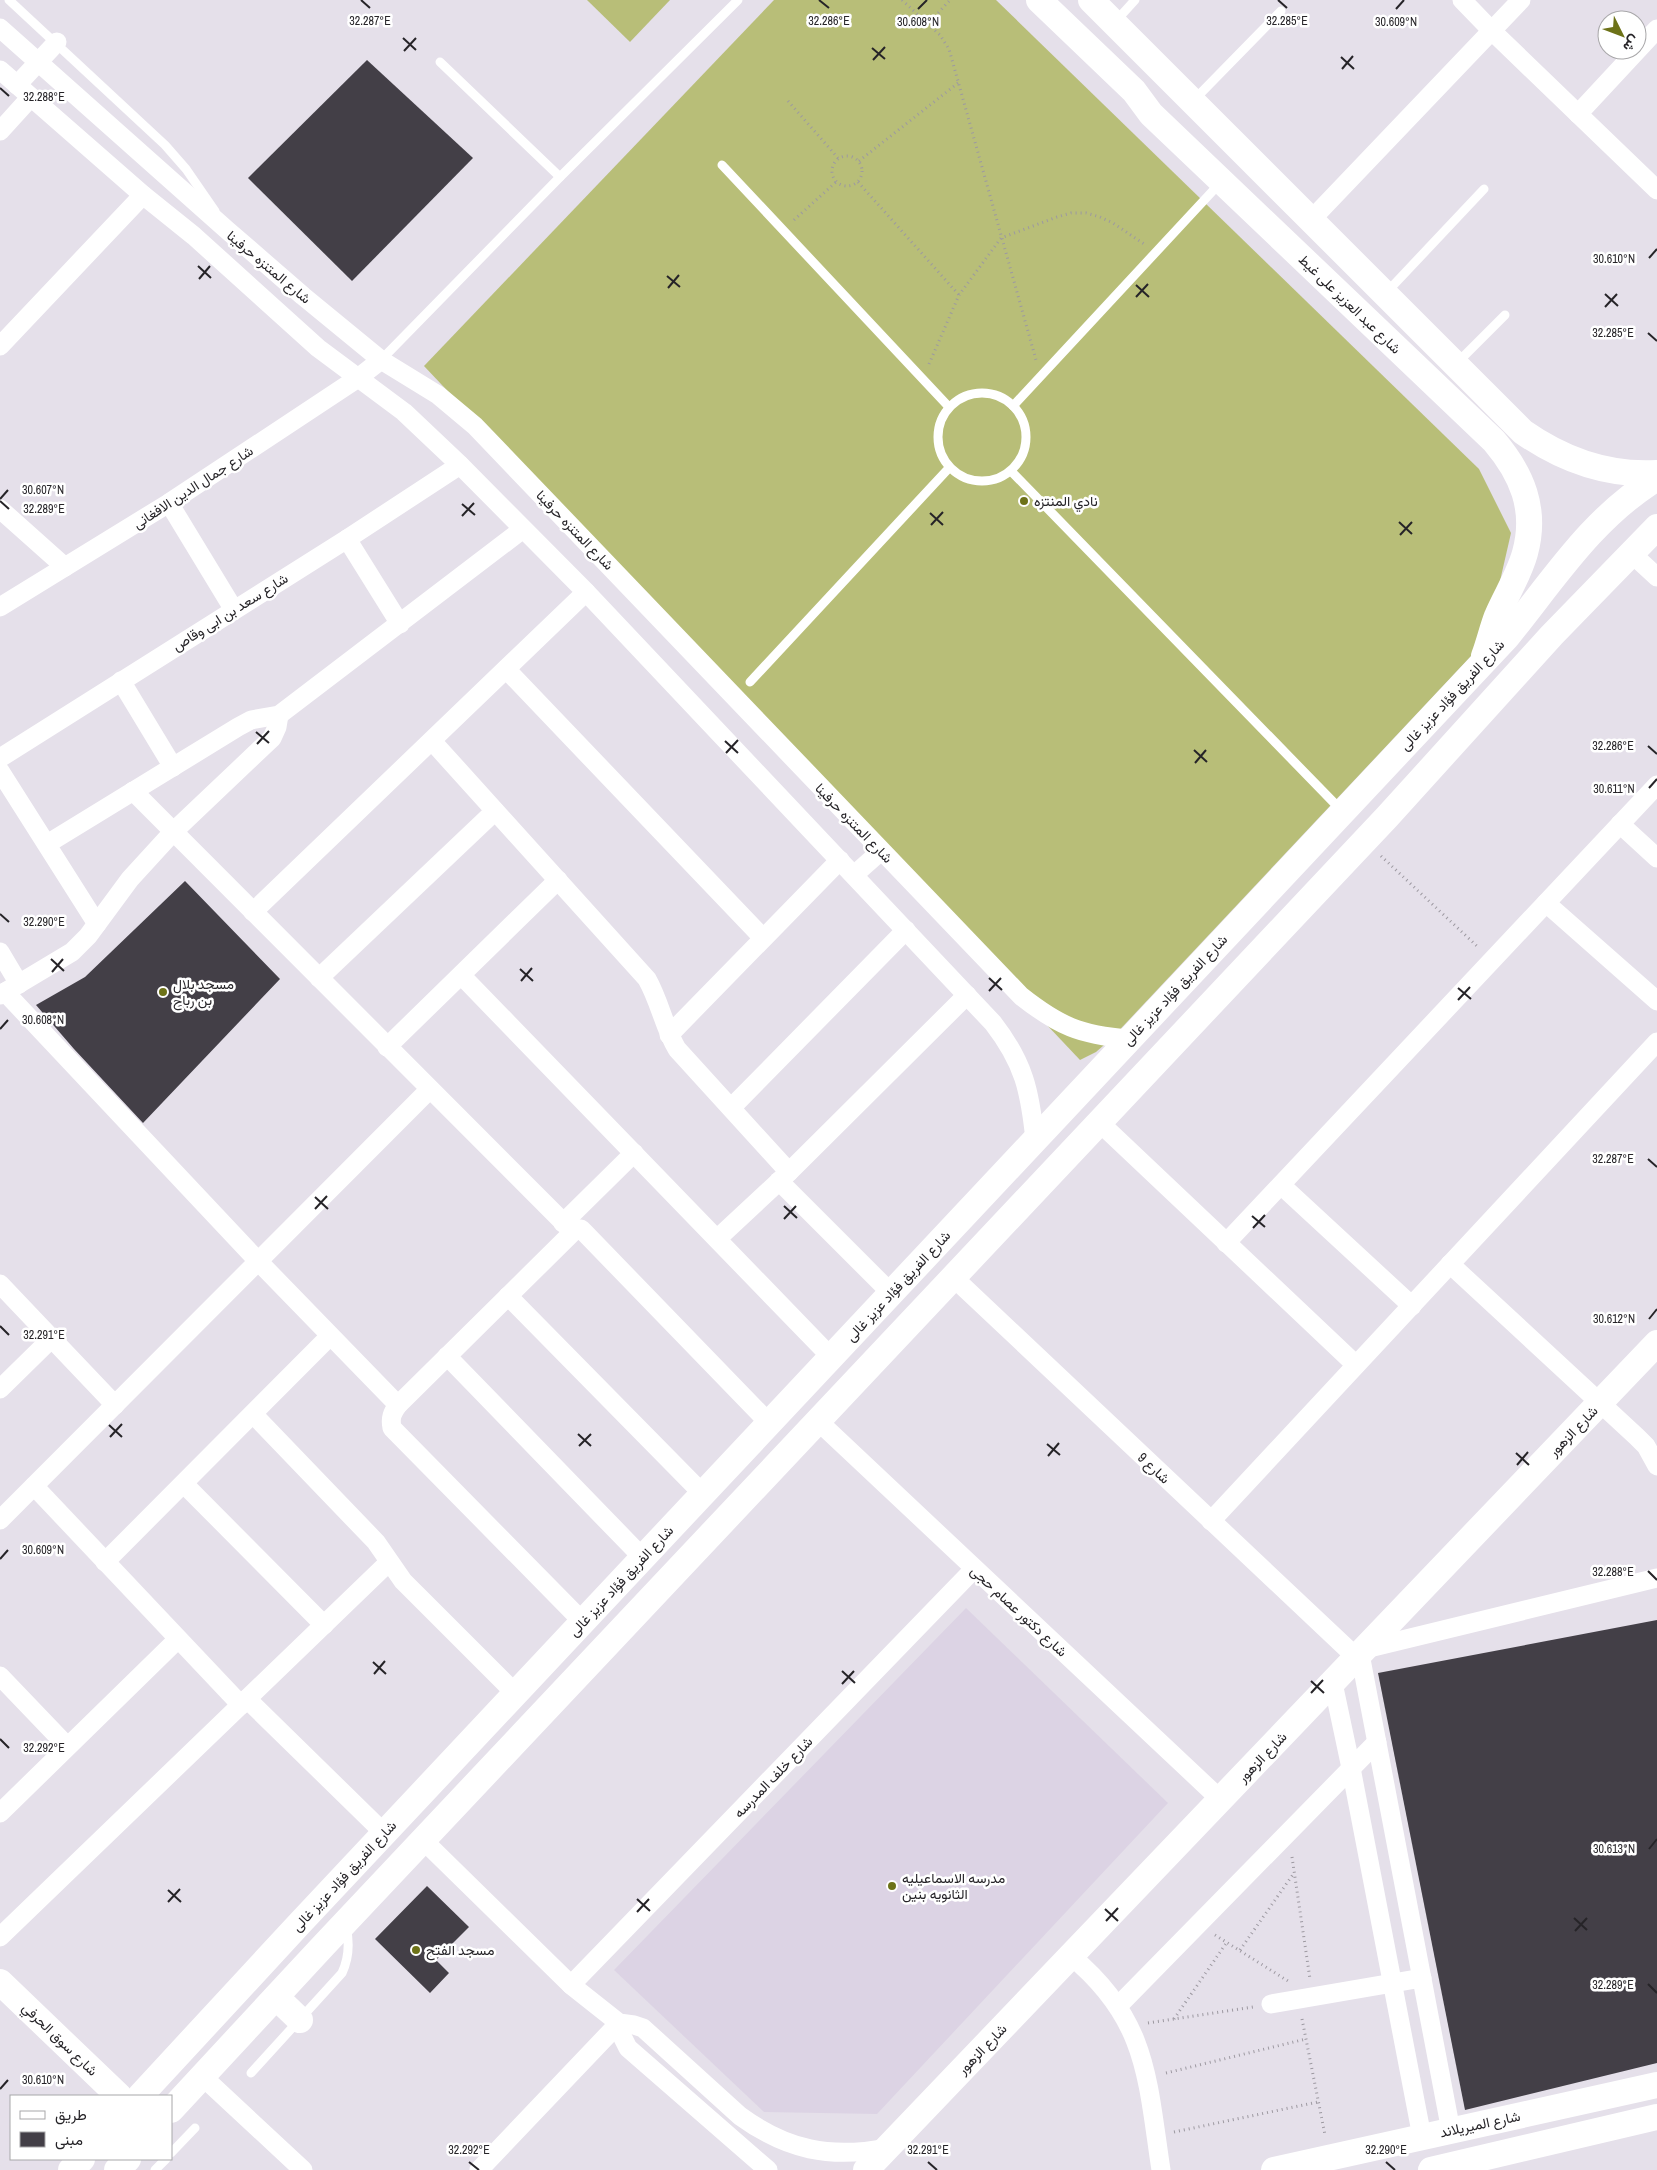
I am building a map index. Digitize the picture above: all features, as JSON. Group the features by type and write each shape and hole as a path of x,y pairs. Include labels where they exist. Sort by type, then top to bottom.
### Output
{"street":[{"name":"شارع عبد العزيز على غيط","path":"1039,0 1134,91 1151,114 1494,441 1510,459 1521,481 1528,504 1529,529 1525,553 1496,618 1483,661"},
{"path":"1091,0 1523,432 1553,451 1580,463 1600,469 1622,472 1657,473"},
{"path":"1462,0 1492,32 1657,190"},
{"path":"1310,221 1521,0"},
{"name":"شارع المتنزه حرفينا","path":"0,28 227,230 381,360 438,395 475,426 1003,979 1040,1011 1060,1024 1082,1032 1129,1039"},
{"path":"1578,114 1657,29"},
{"path":"0,131 38,63 57,42"},
{"name":"شارع المتنزه حرفينا","path":"0,70 143,195 205,246 318,348 404,412 460,465 586,592 993,1023 1017,1058 1030,1098 1035,1140"},
{"path":"1151,114 1185,95"},
{"path":"0,346 143,195"},
{"path":"1333,288 1354,264"},
{"name":"شارع جمال الدين الافغانى","path":"0,607 169,503 358,378 381,360"},
{"name":"شارع سعد بن ابى وقاص","path":"0,758 347,539 460,465"},
{"name":"شارع الفريق فؤاد عزيز غالى","path":"141,2095 384,1833 1343,812 1527,612 1570,554 1622,504 1657,478"},
{"path":"169,503 234,610"},
{"path":"0,509 64,568"},
{"path":"47,844 251,720 279,715 523,529"},
{"path":"172,2109 344,1923 1387,817 1552,635 1631,553 1655,533"},
{"path":"347,539 400,624"},
{"path":"1631,553 1657,577"},
{"path":"253,912 586,592"},
{"path":"1527,612 1552,635"},
{"path":"506,669 763,938"},
{"path":"121,681 173,767"},
{"path":"8,991 72,952 98,924 124,886 174,832 272,738 277,727 279,715"},
{"path":"432,741 647,979 660,1007 669,1035 687,1061 731,1108 784,1176 891,1293"},
{"path":"0,771 98,924"},
{"path":"1226,1243 1657,785"},
{"path":"133,791 568,1227 581,1229 769,1424"},
{"path":"1360,793 1387,817"},
{"path":"319,978 495,811"},
{"path":"1620,824 1657,858"},
{"path":"854,875 881,851"},
{"path":"669,1035 840,860"},
{"path":"388,1047 558,880"},
{"path":"1546,903 1657,1001"},
{"path":"1244,917 1270,940"},
{"path":"731,1108 906,930"},
{"path":"0,952 8,991 258,1261 398,1405"},
{"path":"461,975 831,1357"},
{"path":"717,1239 784,1176 967,995"},
{"path":"1211,1521 1657,1042"},
{"path":"0,1520 430,1089"},
{"path":"1099,1122 1356,1365"},
{"path":"583,1622 392,1428 391,1420 393,1412 398,1405 508,1296 634,1153"},
{"path":"1280,1185 1412,1306"},
{"path":"1450,1264 1646,1446 1657,1466"},
{"name":"شارع 9","path":"952,1278 1211,1521 1361,1653"},
{"path":"0,1284 115,1405"},
{"path":"508,1296 703,1494"},
{"path":"105,1562 330,1336"},
{"path":"0,1389 52,1338"},
{"name":"شارع الزهور","path":"866,2170 1657,1342"},
{"path":"447,1356 651,1549 684,1563"},
{"path":"253,1414 376,1542 404,1582 516,1694"},
{"name":"شارع دكتور عصام حجى","path":"818,1421 1221,1800"},
{"path":"184,1484 324,1625"},
{"path":"34,1486 178,1639 384,1833"},
{"path":"0,1937 389,1562"},
{"name":"شارع خلف المدرسه","path":"572,1985 974,1569"},
{"path":"1451,2131 1361,1653 1657,1578"},
{"path":"1,1810 178,1639"},
{"path":"0,1676 67,1746"},
{"path":"1333,1683 1422,2137"},
{"path":"1118,2005 1377,1742"},
{"path":"423,1840 572,1985 620,2023 642,2028 740,2116 772,2136 795,2146 819,2151 844,2153 887,2148"},
{"path":"300,1923 302,1932 308,1938 315,1943 324,1945"},
{"path":"1072,1956 1100,1981 1118,2005 1140,2048 1147,2078 1161,2170"},
{"path":"254,1972 267,1970 273,1973 281,1984 279,1994"},
{"path":"1271,2004 1422,1978"},
{"name":"شارع سوق الحرفي","path":"0,1982 118,2095"},
{"path":"279,1994 300,2020"},
{"path":"620,2023 620,2032 628,2048 768,2170"},
{"path":"479,2170 620,2023"},
{"path":"202,2076 303,2170"},
{"path":"1431,2170 1651,2118 1646,2087"},
{"name":"شارع الميريلاند","path":"1274,2170 1646,2087"},
{"path":"752,2156 772,2136"},
{"path":"844,2153 854,2170"},
{"path":"72,2170 81,2160"},
{"path":"117,2170 127,2160"}],"lane":[{"path":"9,0 57,42 165,145 201,189 227,230"},
{"path":"381,360 560,177 738,0"},
{"path":"1114,23 1135,0"},
{"path":"1185,95 1281,11"},
{"path":"440,62 560,177"},
{"path":"722,165 949,407"},
{"path":"1013,406 1221,182"},
{"path":"1384,295 1484,189"},
{"path":"1455,365 1505,315"},
{"path":"988,393 1002,398 1013,406 1022,417 1026,431 1026,446 1020,459 1011,471 1000,478 987,482 973,481 960,476 949,468 941,454 938,438 943,416 949,407 961,398 974,394 988,393"},
{"path":"750,682 949,468"},
{"path":"1011,471 1343,812"},
{"path":"252,2072 336,1982 346,1964 349,1942 344,1923"},
{"path":"172,2152 195,2128"},
{"path":"155,2170 165,2160"}],"path":[{"path":"902,0 940,35 949,48 1000,238 1040,376"},
{"path":"928,24 950,0"},
{"path":"859,161 958,83"},
{"path":"788,101 838,158"},
{"path":"848,156 859,161 863,172 858,182 847,187 836,182 832,171 838,158 848,156"},
{"path":"783,230 836,182"},
{"path":"858,182 959,295"},
{"path":"922,378 959,295 1000,238 1071,213 1086,214 1100,216 1114,223 1156,252"},
{"path":"1364,840 1493,960"},
{"path":"1288,1832 1294,1872 1306,1998 1306,2039 1329,2158"},
{"path":"1240,1950 1294,1872"},
{"path":"1198,1924 1240,1950 1306,1998"},
{"path":"1174,2019 1227,1942"},
{"path":"1130,2026 1271,2004"},
{"path":"1147,2078 1306,2039"},
{"path":"1156,2136 1318,2102"}],"shaded area":[{"name":"مدرسه الاسماعيليه الثانويه بنين","path":"966,1608 1168,1803 877,2114 764,2112 614,1970"}],"green space":[{"path":"587,0 670,0 630,42"},
{"name":"نادي المنتزه","path":"774,0 996,0 1479,469 1511,533 1492,616 1472,655 1111,1039 1096,1052 1080,1060 424,366"}],"building":[{"path":"367,60 473,158 352,281 248,178"},
{"name":"مسجد بلال بن رباح","path":"185,881 280,979 143,1123 36,1005 85,977"},
{"path":"1657,1620 1657,2063 1465,2110 1378,1673"},
{"name":"مسجد الفتح","path":"427,1886 469,1927 436,1960 449,1973 430,1993 375,1939"}],"place":[{"name":"نادي المنتزه","path":"1024,501"},
{"name":"مسجد بلال بن رباح","path":"163,992"},
{"name":"مدرسه الاسماعيليه الثانويه بنين","path":"892,1886"},
{"name":"مسجد الفتح","path":"416,1950"}]}
